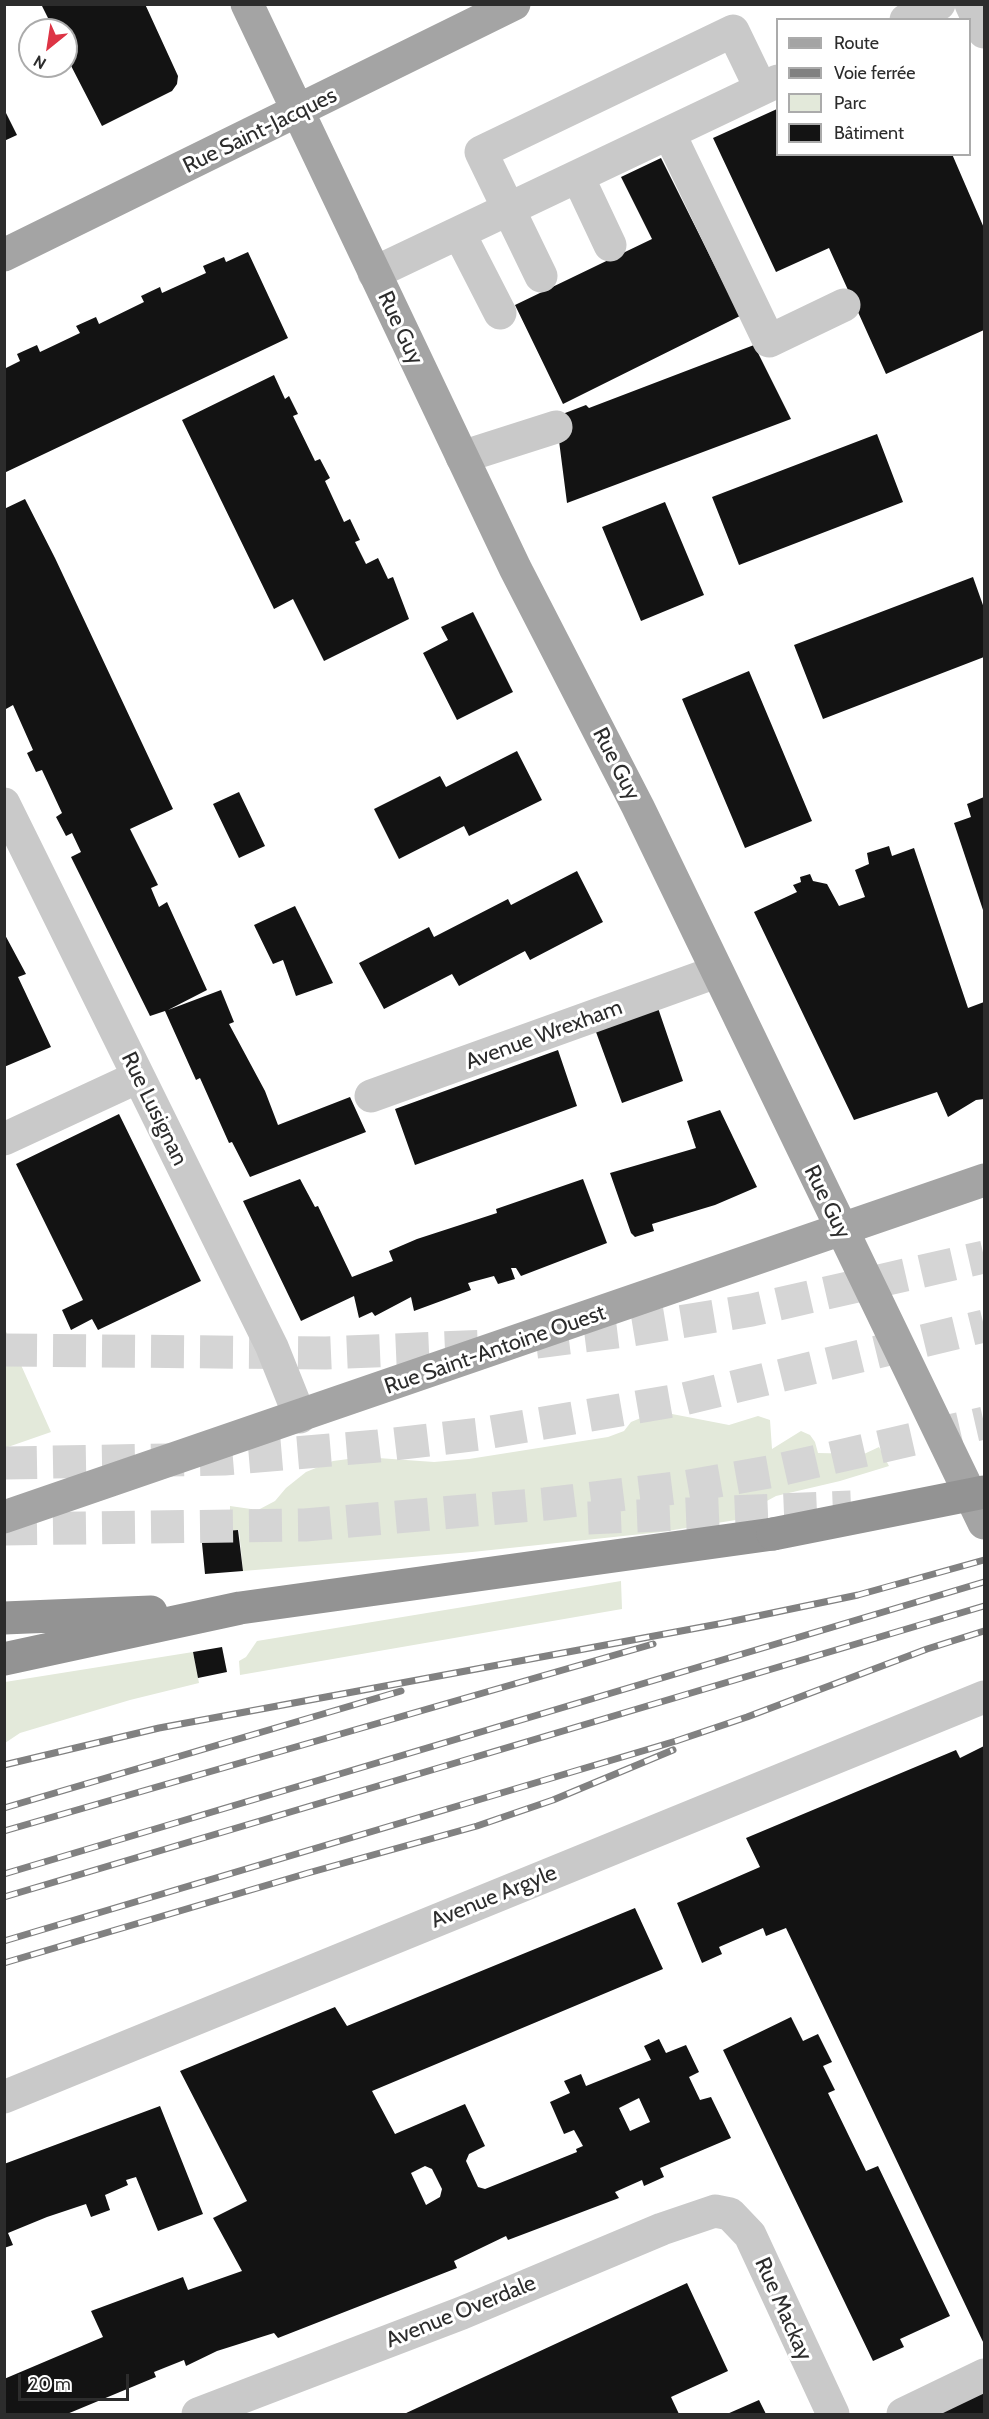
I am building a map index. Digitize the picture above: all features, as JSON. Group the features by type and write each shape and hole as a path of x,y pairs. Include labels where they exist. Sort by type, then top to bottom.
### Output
{"highway":[{"path":"4,1659 240,1608 773,1534 984,1492"},
{"path":"4,1618 240,1608"}],"main road":[{"name":"Rue Guy","path":"247,4 515,568 638,807 840,1230 984,1524"},
{"name":"Rue Saint-Jacques","path":"4,255 299,112 514,4"},
{"name":"Rue Saint-Antoine Ouest","path":"4,1517 984,1180"}],"street":[{"path":"910,18 939,4"},
{"path":"971,4 984,32"},
{"path":"374,273 509,210 769,85 733,31 481,152 509,210 541,276"},
{"path":"669,133 769,341 844,305"},
{"path":"578,177 610,245"},
{"path":"459,233 500,313"},
{"path":"462,457 556,427"},
{"name":"Rue Lusignan","path":"4,804 272,1347 300,1417"},
{"name":"Avenue Wrexham","path":"371,1096 716,972"},
{"path":"4,1139 138,1077"},
{"name":"Avenue Argyle","path":"4,2097 984,1697"},
{"name":"Avenue Overdale","path":"198,2415 462,2313 670,2226 708,2212 723,2212"},
{"name":"Rue Mackay","path":"723,2212 735,2218 750,2235 833,2415"},
{"path":"903,2415 984,2375"}],"green space":[{"path":"4,1327 51,1432 5,1448 4,1448"},
{"path":"672,1414 729,1425 758,1416 770,1420 772,1449 801,1431 810,1435 818,1453 864,1454 879,1447 889,1466 840,1481 776,1496 765,1502 767,1515 661,1532 472,1552 243,1571 239,1530 230,1530 230,1506 258,1510 275,1501 286,1488 306,1472 333,1461 364,1457 434,1462 469,1459 608,1437 624,1431 631,1422 648,1415"},
{"path":"621,1581 622,1609 240,1675 239,1661 246,1657 257,1641"},
{"path":"193,1652 199,1683 130,1700 20,1733 5,1743 5,1682"}],"building":[{"path":"41,4 145,4 178,76 177,84 172,91 102,126 77,78 78,18 48,18"},
{"path":"4,109 17,135 4,141"},
{"path":"776,109 776,156 953,156 984,228 984,330 886,374 829,248 776,272 713,138"},
{"path":"661,158 740,316 563,404 515,305 652,239 621,177"},
{"path":"248,252 288,338 4,473 4,369 20,361 17,354 37,345 40,352 80,333 76,326 96,317 99,324 144,302 141,296 160,287 162,293 206,273 203,266 224,257 226,262"},
{"path":"754,345 791,419 567,503 558,433 552,418 586,405 589,408"},
{"path":"274,375 285,399 289,396 298,414 293,416 315,461 320,459 330,478 325,481 344,522 350,519 360,540 355,542 366,564 378,558 388,579 393,577 409,619 324,661 293,599 274,609 182,420"},
{"path":"877,434 903,502 739,565 712,497"},
{"path":"25,499 173,809 130,829 158,885 151,888 159,907 167,902 207,990 168,1010 221,990 234,1022 229,1024 265,1091 278,1125 350,1097 366,1132 250,1177 232,1142 229,1143 200,1078 196,1080 165,1011 150,1016 71,857 81,852 72,833 66,836 56,817 62,813 42,770 36,772 27,753 33,750 13,705 6,709 4,707 4,509"},
{"path":"665,502 704,595 641,621 602,527"},
{"path":"973,577 984,608 984,657 823,719 794,645"},
{"path":"473,612 513,692 457,720 423,653 448,640 441,627"},
{"path":"749,671 812,821 745,848 682,699"},
{"path":"517,751 542,800 469,836 464,826 399,859 374,809 440,776 446,787"},
{"path":"239,792 265,846 239,858 213,804"},
{"path":"984,797 984,913 954,823 971,817 967,804"},
{"path":"889,846 892,856 914,848 968,1008 984,1002 984,1099 976,1100 948,1117 937,1092 854,1120 754,912 797,892 793,885 801,882 800,877 810,874 813,881 827,884 839,906 865,897 855,870 869,864 867,853"},
{"path":"577,871 603,922 530,960 525,951 459,986 452,974 384,1009 359,963 429,927 434,937 508,899 511,905"},
{"path":"295,906 333,983 296,996 283,960 273,964 254,925"},
{"path":"4,933 26,974 18,977 51,1047 4,1067"},
{"path":"658,1008 683,1081 622,1103 596,1032"},
{"path":"558,1050 577,1106 415,1165 395,1109"},
{"path":"720,1110 757,1187 715,1205 652,1224 654,1231 635,1237 631,1233 610,1173 696,1148 687,1121"},
{"path":"119,1114 201,1281 98,1330 92,1319 71,1330 62,1310 83,1300 16,1164"},
{"path":"300,1179 315,1207 318,1206 352,1277 393,1261 389,1251 417,1239 497,1213 496,1209 583,1179 607,1243 521,1276 516,1268 511,1268 515,1279 498,1284 494,1276 468,1283 471,1290 414,1311 411,1297 375,1316 372,1312 359,1318 354,1296 301,1321 243,1201"},
{"path":"238,1530 243,1571 205,1574 201,1533"},
{"path":"222,1647 227,1672 198,1678 193,1652"},
{"path":"984,1746 984,2344 786,1928 766,1936 763,1928 719,1947 722,1954 702,1963 677,1903 760,1867 746,1838 956,1750 960,1758"},
{"path":"635,1908 663,1969 372,2091 395,2134 465,2104 485,2146 469,2154 466,2161 478,2187 485,2189 577,2152 576,2149 583,2146 574,2130 564,2134 550,2102 570,2093 564,2081 581,2074 586,2086 651,2060 644,2046 659,2039 666,2053 686,2045 699,2072 689,2077 700,2100 711,2097 731,2138 660,2168 664,2177 644,2186 642,2180 615,2192 619,2198 508,2240 506,2236 454,2261 457,2268 278,2338 274,2333 217,2351 186,2366 184,2360 154,2372 156,2377 67,2414 4,2414 4,2379 103,2337 91,2311 183,2277 188,2290 242,2271 213,2218 247,2201 180,2071 335,2007 347,2026","holes":["639,2098 650,2122 630,2131 619,2108","425,2166 432,2169 442,2189 440,2197 426,2205 411,2173"]},
{"path":"791,2017 803,2041 818,2034 832,2062 823,2066 835,2090 828,2093 866,2171 878,2166 950,2316 900,2339 904,2347 873,2361 723,2050"},
{"path":"160,2106 203,2214 158,2231 136,2177 126,2180 128,2185 105,2195 110,2210 91,2217 86,2204 47,2217 8,2233 13,2245 4,2248 4,2164"},
{"path":"687,2283 728,2371 671,2397 679,2414 404,2414"},
{"path":"984,2389 984,2414 931,2414"},
{"path":"759,2400 766,2414 727,2414"}],"tunnel":[{"path":"536,1342 625,1331 752,1310 984,1257"},
{"path":"4,1463 224,1459 378,1446 480,1434 684,1399 984,1326"},
{"path":"4,1350 326,1353 487,1346"},
{"path":"4,1529 305,1525 545,1504 683,1487 774,1471 984,1423"},
{"path":"588,1518 851,1507"}],"railway":[{"path":"4,1765 159,1728 724,1623 858,1595 984,1560"},
{"path":"4,1874 984,1582"},
{"path":"4,1897 984,1606"},
{"path":"4,1941 676,1741 747,1717 927,1649 984,1631"},
{"path":"4,1831 653,1644"},
{"path":"4,1808 401,1691"},
{"path":"4,1963 308,1873 477,1826 553,1800 673,1750"}]}
